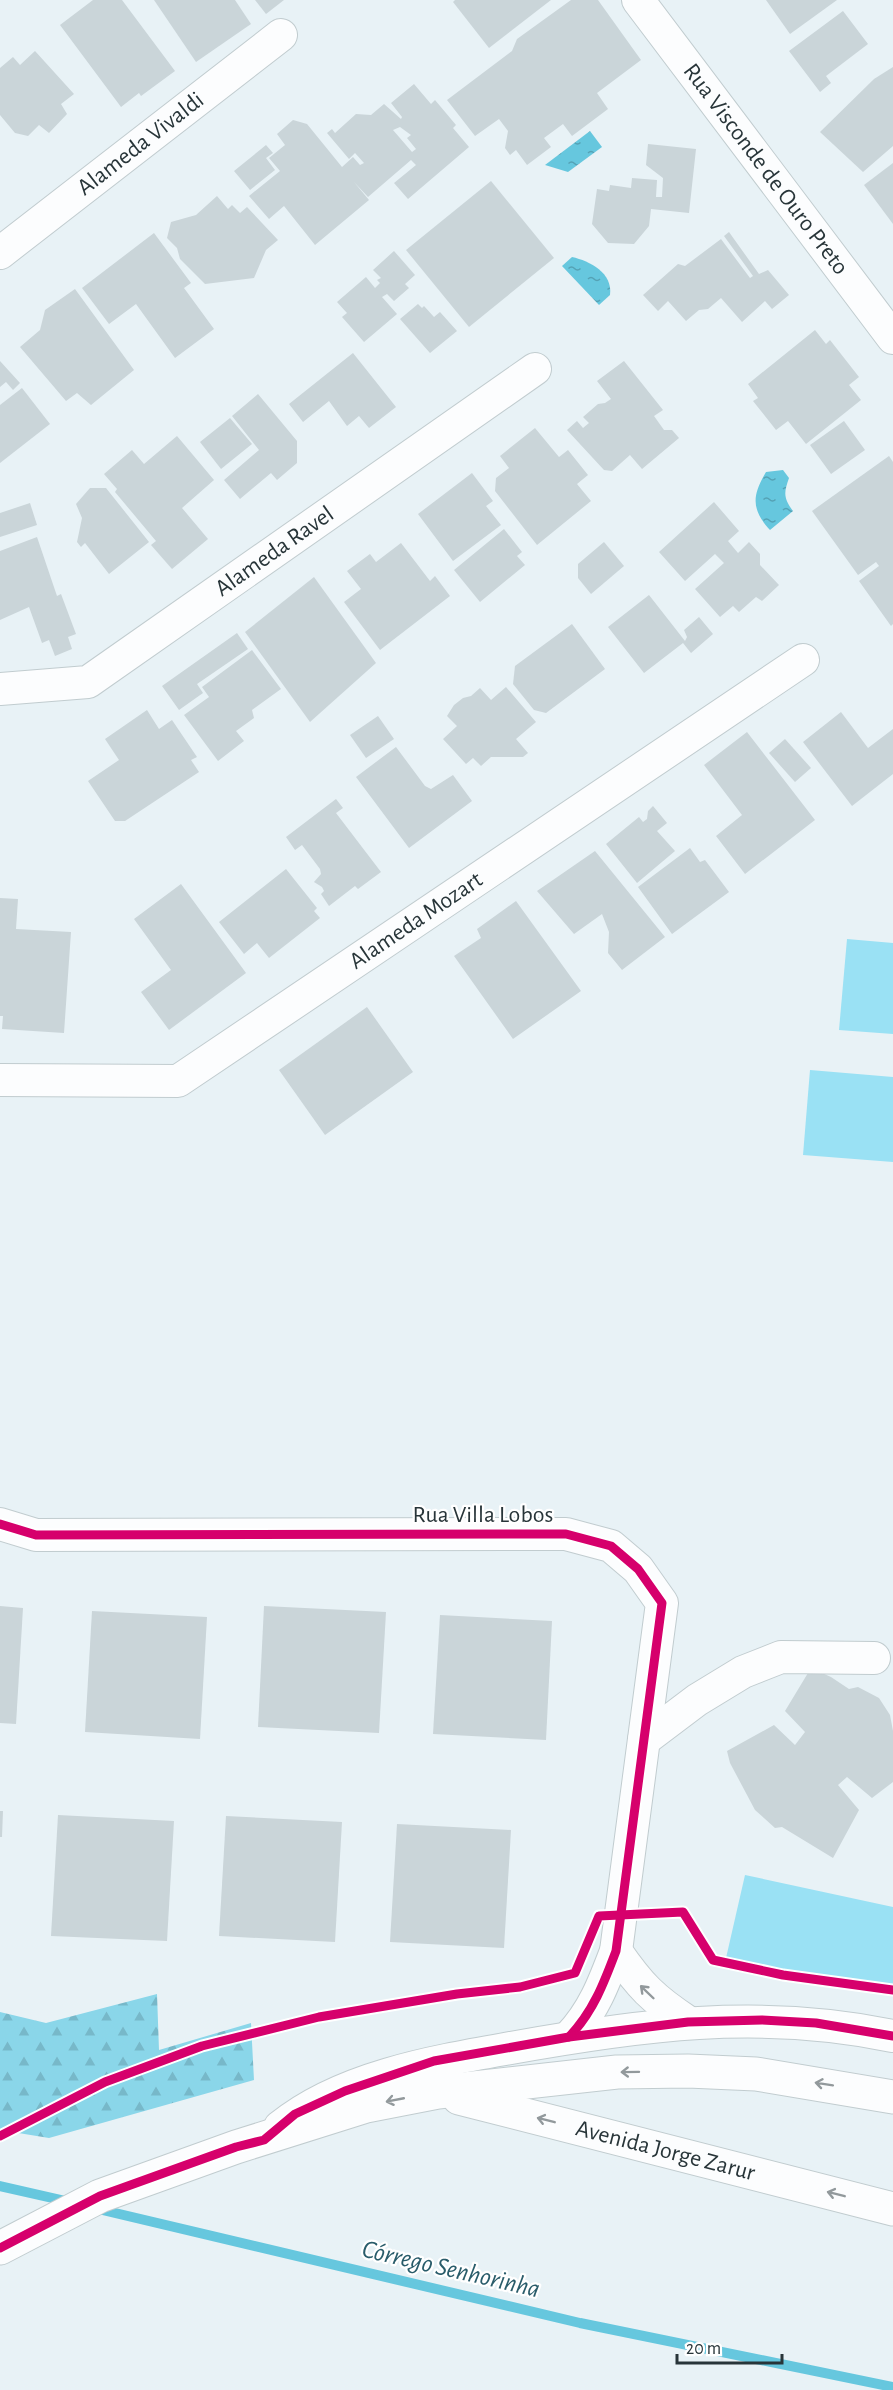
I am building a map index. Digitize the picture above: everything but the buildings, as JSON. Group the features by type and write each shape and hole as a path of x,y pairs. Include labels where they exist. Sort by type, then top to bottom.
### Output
{"main road":[{"name":"Avenida Jorge Zarur","path":"0,2248 100,2196 250,2143 366,2106 438,2092 617,2072 688,2071 756,2074 893,2097"},
{"name":"Avenida Jorge Zarur","path":"438,2092 893,2209"}],"street":[{"name":"Rua Visconde de Ouro Preto","path":"638,0 893,338"},
{"name":"Alameda Vivaldi","path":"0,253 281,35"},
{"name":"Alameda Ravel","path":"0,689 88,682 535,369"},
{"name":"Alameda Mozart","path":"0,1080 178,1082 803,660"},
{"name":"Rua Villa Lobos","path":"0,1524 36,1535 566,1534 611,1546 638,1569 662,1603 616,1951 602,1990 581,2025 569,2037"},
{"path":"644,1740 706,1694 743,1672 781,1657 874,1658"},
{"path":"616,1951 635,1980 648,1994 688,2022"},
{"path":"250,2143 295,2114 383,2076 434,2061 569,2037 688,2022 762,2020 806,2023 893,2036"}],"green space":[{"path":"157,1994 159,2050 251,2023 254,2080 49,2138 0,2130 0,2012 46,2023"}],"shaded area":[{"path":"847,939 893,943 893,1034 839,1030"},
{"path":"810,1070 893,1077 893,1162 803,1155"},
{"path":"745,1875 893,1907 893,1994 726,1958"}],"water":[{"path":"590,131 602,147 568,172 545,165"},
{"path":"572,257 593,265 608,280 610,295 599,305 562,266"},
{"path":"783,470 789,478 785,495 793,511 770,530 759,515 756,495 766,472"}],"waterway":[{"name":"Córrego Senhorinha","path":"0,2186 70,2202"},
{"name":"Córrego Senhorinha","path":"94,2208 580,2323 893,2387"}],"cycle path":[{"path":"0,1524 36,1535 566,1534 611,1546 638,1569 662,1603 616,1951 602,1986 585,2018 569,2037"},
{"path":"0,2136 105,2082 202,2046 319,2017 457,1994 520,1987 575,1973 599,1916 683,1912 713,1960 783,1975 893,1990"},
{"path":"0,2248 100,2196 236,2147 264,2140 295,2114 345,2091 434,2061 569,2037 688,2022 762,2020 816,2023 893,2036"}]}
